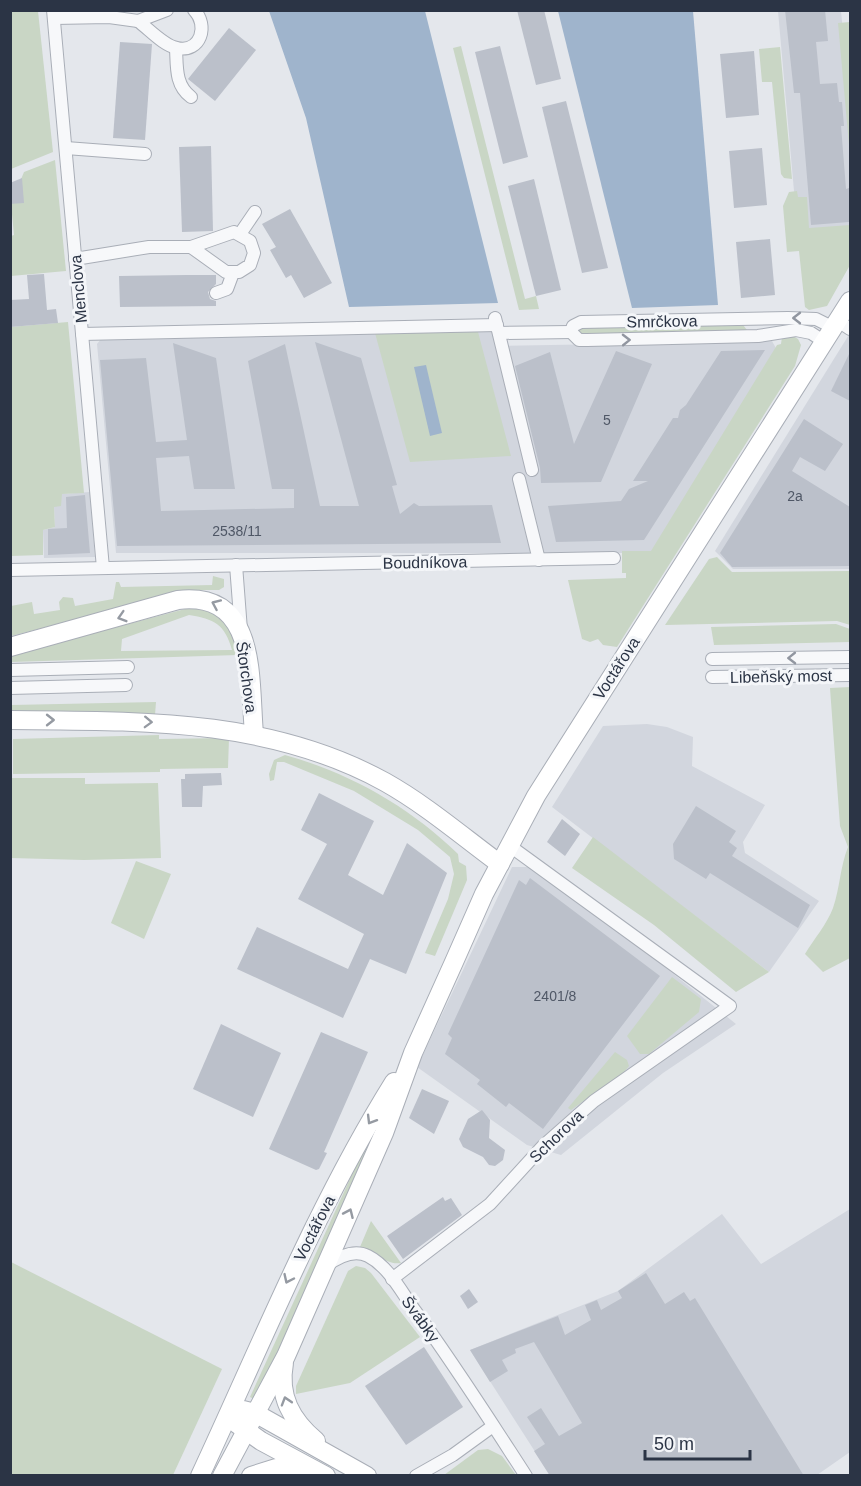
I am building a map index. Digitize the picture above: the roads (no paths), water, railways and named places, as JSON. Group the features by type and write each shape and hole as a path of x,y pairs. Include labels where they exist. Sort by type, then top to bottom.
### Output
{"main road":[{"name":"Voctářova","path":"222,1476 286,1356 384,1133 413,1053 500,864 556,763 837,330 850,301"},
{"path":"10,647 178,600 196,598 213,601 228,610 241,631"},
{"name":"Štorchova","path":"241,631 247,660 254,734 332,756 375,777 426,808 500,864"},
{"path":"10,720 167,723 209,726 254,734"},
{"name":"Voctářova","path":"200,1476 323,1208 368,1124 413,1053"},
{"path":"286,1356 282,1378 287,1407 307,1434 337,1460"},
{"path":"326,1476 245,1431 235,1422 230,1410 255,1413 367,1476"},
{"path":"251,1476 285,1466 307,1468 326,1476"}],"street":[{"path":"138,21 167,10"},
{"path":"54,14 138,21 176,48 189,47 200,38 203,25 199,12"},
{"name":"Menclova","path":"54,14 103,568"},
{"path":"176,48 178,81 182,91 191,97"},
{"path":"66,147 145,154"},
{"path":"240,234 255,212"},
{"path":"75,259 149,247 191,247 228,233 240,234 250,241 253,260 245,269 233,273 226,272 191,247"},
{"path":"216,293 227,289 233,273"},
{"path":"758,319 758,336"},
{"name":"Smrčkova","path":"571,332 573,326 581,322 758,319 816,319 837,330"},
{"path":"497,325 532,470"},
{"name":"Smrčkova","path":"82,334 497,325 571,332 579,340 758,336 796,330 811,333 837,330"},
{"path":"519,479 539,560"},
{"name":"Boudníkova","path":"236,565 614,558"},
{"path":"10,570 236,565"},
{"name":"Štorchova","path":"236,565 241,631"},
{"name":"Libeňský most","path":"715,659 850,657"},
{"path":"10,670 128,667"},
{"name":"Libeňský most","path":"715,676 850,675"},
{"path":"10,688 126,685"},
{"name":"Schorova","path":"392,1279 490,1204 543,1146 594,1101 729,1006 510,846"},
{"name":"Švábky","path":"325,1267 345,1255 366,1255 392,1279 526,1476"},
{"path":"416,1476 453,1455 493,1426"},
{"path":"437,1476 453,1455"}],"water":[{"path":"269,11 425,11 498,303 349,307 306,118"},
{"path":"558,11 693,11 718,305 632,308"},
{"path":"426,365 442,433 430,436 414,367"}]}
